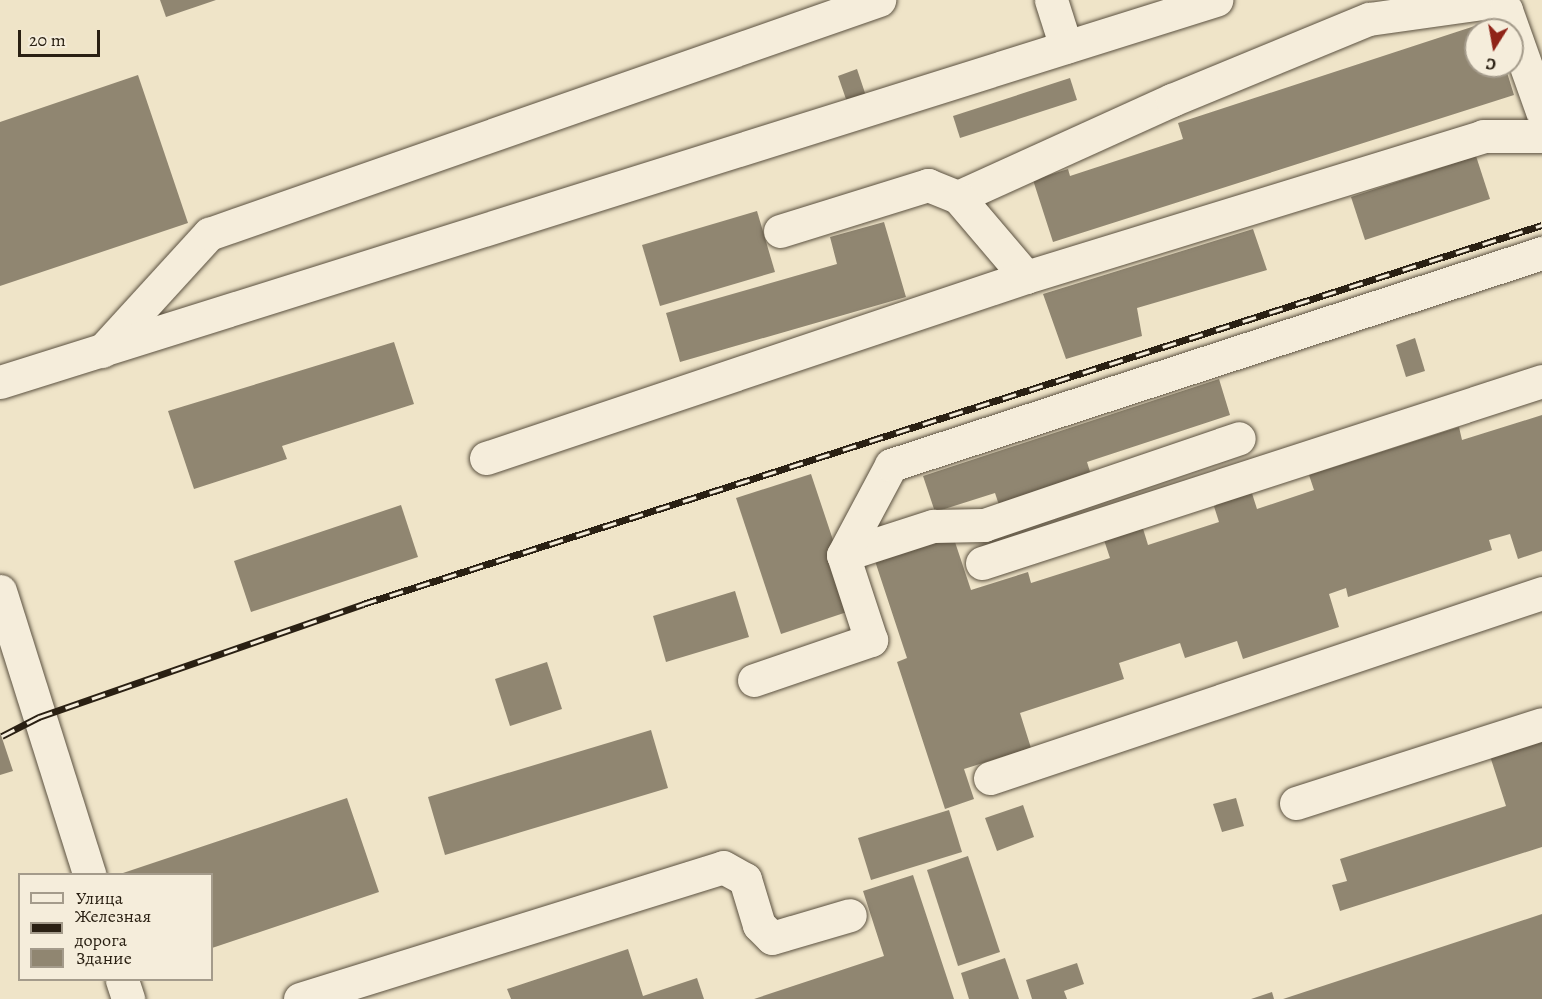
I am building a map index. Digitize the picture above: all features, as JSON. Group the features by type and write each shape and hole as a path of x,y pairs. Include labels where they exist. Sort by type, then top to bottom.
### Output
{"lane":[{"path":"102,351 208,234 879,0"},
{"path":"1051,0 1066,47"},
{"path":"0,382 1216,0"},
{"path":"958,197 1172,99 1369,19 1483,3 1506,10 1542,111"},
{"path":"486,458 1026,277 1483,136 1542,136"},
{"path":"780,231 928,185 958,197 1026,277"},
{"path":"754,680 871,640 843,555 891,465 1542,253"},
{"path":"982,563 1542,381"},
{"path":"843,555 933,526 984,525 1239,438"},
{"path":"0,591 88,873"},
{"path":"990,778 1542,593"},
{"path":"1296,803 1542,724"},
{"path":"300,999 723,867 746,879 759,925 771,938 850,915"},
{"path":"122,981 128,999"}],"building":[{"path":"160,0 216,0 166,17"},
{"path":"1464,30 1464,78 1509,78 1514,95 1053,242 1033,180 1068,169 1070,176 1183,139 1178,123"},
{"path":"857,69 866,96 847,102 838,76"},
{"path":"138,75 188,223 0,286 0,122"},
{"path":"1070,78 1077,100 960,138 953,116"},
{"path":"1476,156 1490,199 1365,240 1351,197"},
{"path":"757,211 775,272 660,306 642,245"},
{"path":"884,222 906,297 680,362 666,313 837,264 830,237"},
{"path":"1253,229 1267,270 1137,308 1142,336 1066,359 1043,294"},
{"path":"1415,338 1425,371 1406,377 1396,345"},
{"path":"394,342 414,404 282,446 287,459 194,489 168,411"},
{"path":"1219,379 1230,415 1087,462 1091,475 999,505 995,493 935,512 923,476"},
{"path":"1542,415 1542,551 1518,559 1510,534 1489,540 1492,550 1348,597 1346,588 1329,594 1339,627 1243,659 1237,641 1185,658 1180,643 1119,663 1124,679 1020,713 1031,748 964,769 974,799 945,809 897,662 907,658 875,561 953,536 971,590 1028,572 1031,583 1110,558 1102,534 1141,522 1148,545 1219,522 1211,497 1249,484 1257,509 1314,490 1309,475 1459,427 1462,440"},
{"path":"811,474 856,609 781,634 736,498"},
{"path":"401,505 418,557 251,612 234,561"},
{"path":"735,591 749,637 666,662 653,616"},
{"path":"547,662 562,709 510,726 495,679"},
{"path":"651,730 668,788 445,855 428,797"},
{"path":"0,732 13,771 0,775"},
{"path":"1542,740 1542,847 1340,911 1332,885 1347,881 1340,859 1506,806 1490,756"},
{"path":"347,798 379,892 213,948 213,873 123,873"},
{"path":"1236,798 1244,826 1222,832 1213,804"},
{"path":"1023,805 1034,837 997,851 985,818"},
{"path":"949,810 962,852 871,880 858,838"},
{"path":"968,856 1000,952 958,966 927,870"},
{"path":"913,875 954,999 754,999 884,956 863,891"},
{"path":"1542,914 1542,999 1283,999"},
{"path":"628,949 643,996 697,978 704,999 511,999 507,989"},
{"path":"1005,958 1019,999 969,999 961,973"},
{"path":"1077,963 1084,984 1064,991 1067,999 1032,999 1026,980"},
{"path":"1272,992 1274,999 1251,999"}],"railway":[{"path":"2,736 39,717 363,604 1542,225"}]}
